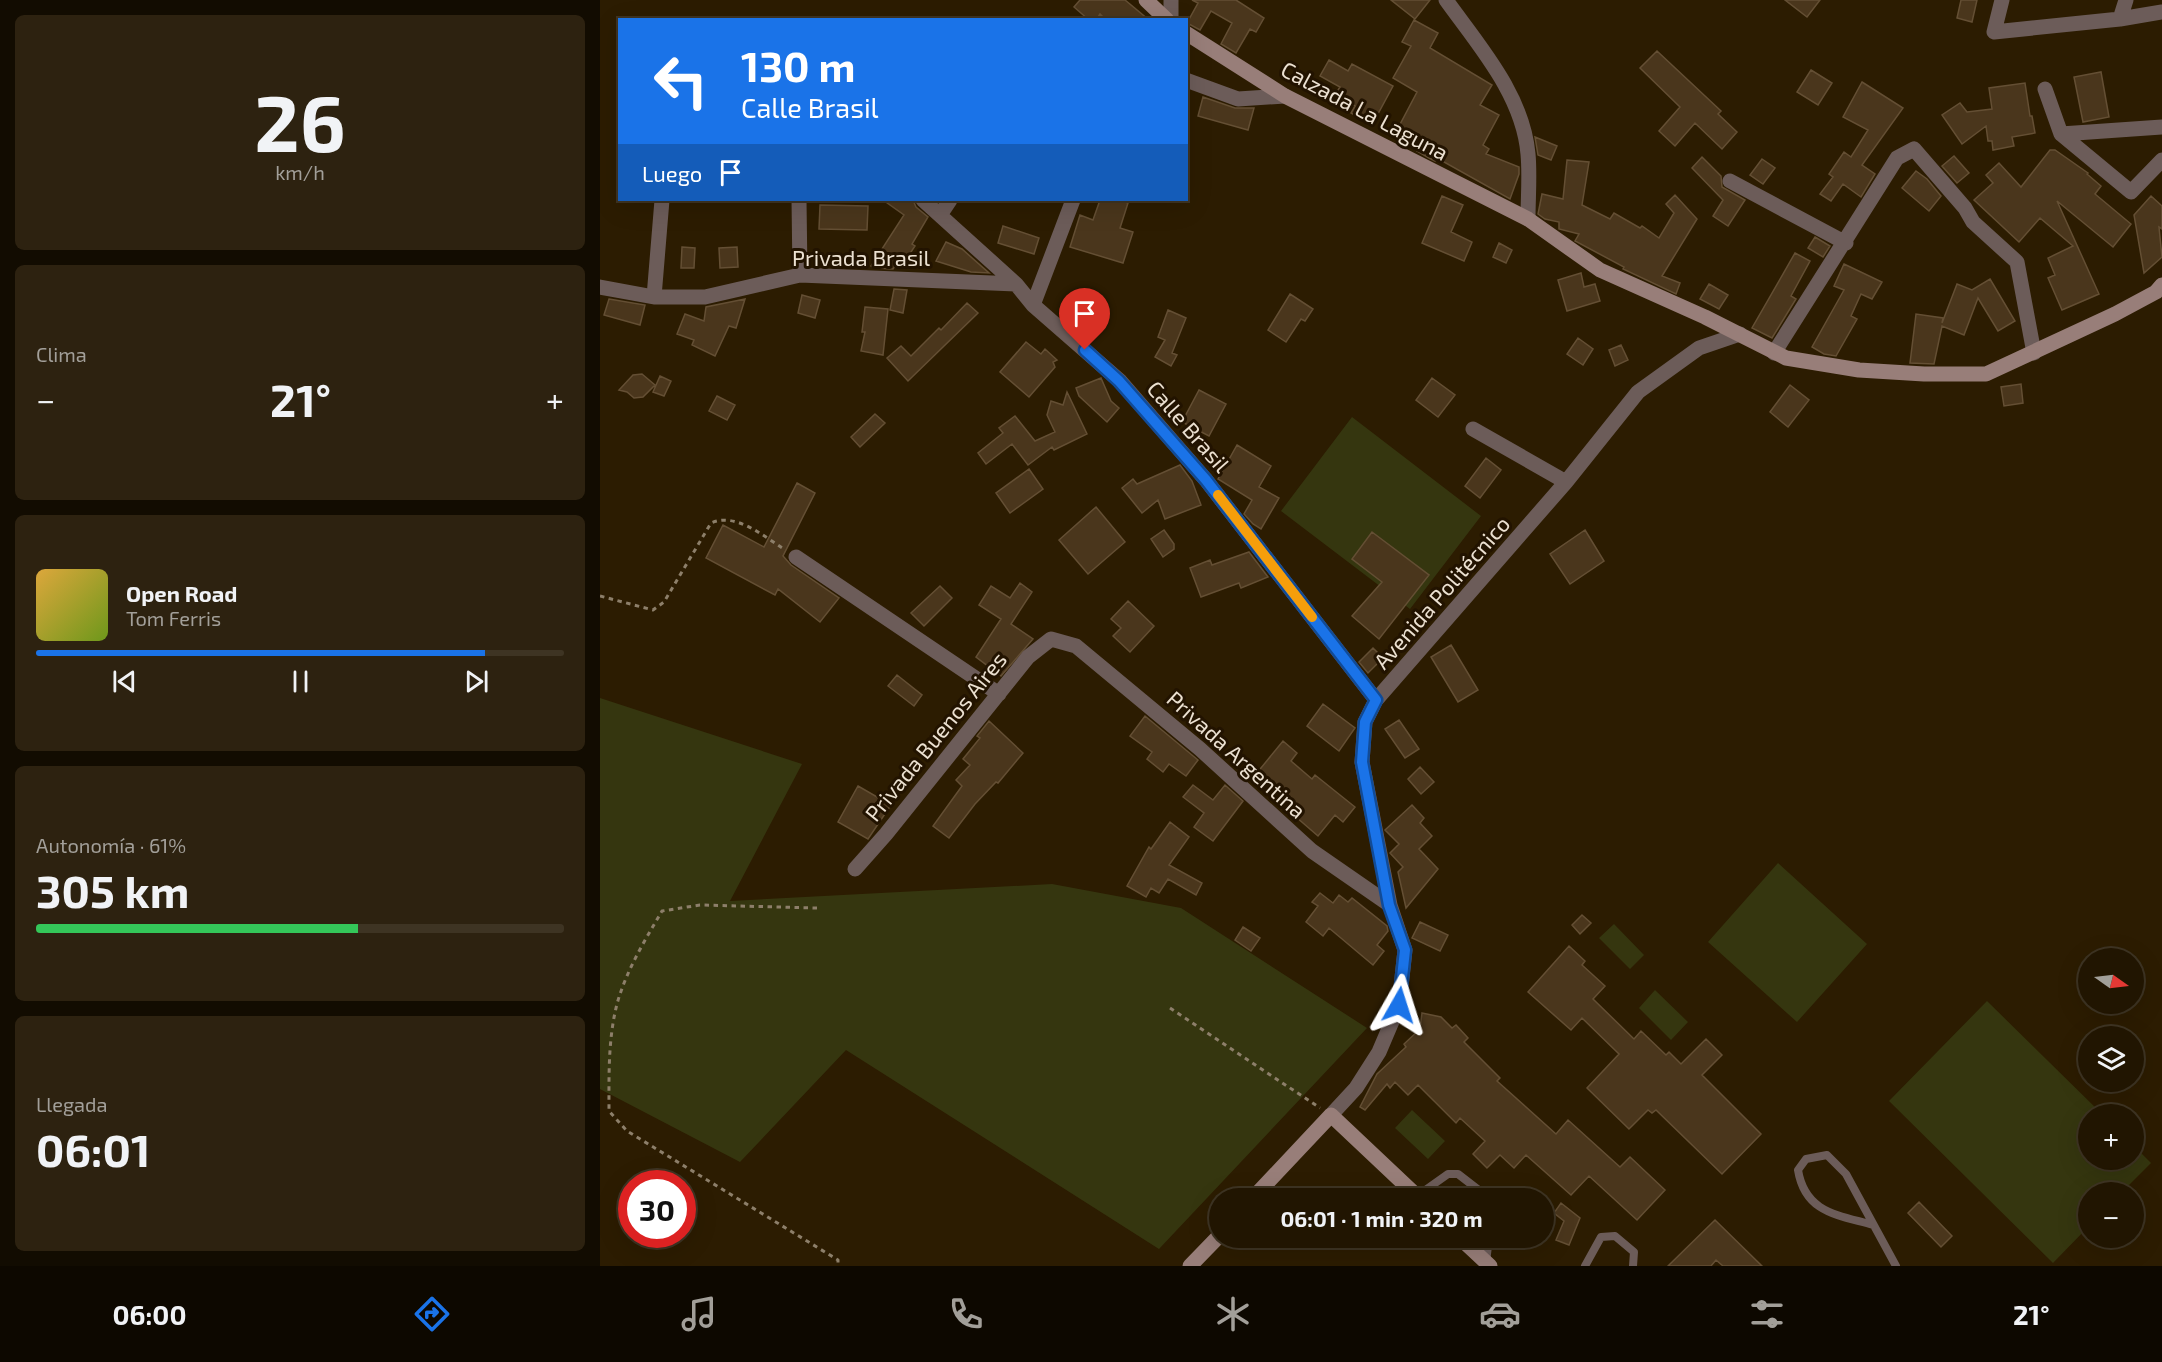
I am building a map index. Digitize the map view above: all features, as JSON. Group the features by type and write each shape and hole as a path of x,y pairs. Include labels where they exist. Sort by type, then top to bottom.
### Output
{"street":[{"path":"1146,0 1165,18"},
{"path":"1171,0 1171,18"},
{"path":"1446,0 1499,73 1517,112 1528,152 1528,219"},
{"path":"2002,0 1994,32 2120,19 2162,12"},
{"path":"2120,19 2126,0"},
{"name":"Calzada La Laguna","path":"1188,34 1285,96 1528,219 1600,270 1740,334 1786,358 1859,370 1986,374 2135,303 2162,285"},
{"path":"1188,81 1238,99 1285,96"},
{"path":"2045,89 2061,134 2132,192 2162,160"},
{"path":"2061,134 2162,127"},
{"path":"1774,353 1898,158 1914,149 1965,208 1973,222 2017,262 2034,353"},
{"path":"1730,181 1846,243"},
{"path":"654,297 662,201"},
{"path":"799,201 800,275"},
{"name":"Calle Brasil","path":"924,201 1016,284 1033,305 1119,381 1206,480 1376,700"},
{"path":"940,215 949,201"},
{"path":"1033,305 1073,201"},
{"name":"Privada Brasil","path":"600,287 654,297 705,297 800,275 1016,284"},
{"name":"Avenida Politécnico","path":"1331,1115 1356,1088 1379,1052 1399,1005 1405,950 1389,905 1362,762 1365,722 1376,700 1566,482 1638,392 1699,348 1740,334"},
{"path":"1473,429 1566,482"},
{"path":"796,557 999,694"},
{"name":"Privada Buenos Aires","path":"855,869 886,834 1028,657 1051,639 1055,640"},
{"name":"Privada Argentina","path":"1055,640 1076,646 1200,749 1312,851 1389,905"},
{"path":"1262,1188 1331,1115 1408,1188"},
{"path":"1190,1266 1209,1246"},
{"path":"1471,1248 1488,1264"}],"lane":[{"path":"1873,1226 1822,1210 1810,1200 1800,1182 1798,1170 1806,1159 1827,1155 1846,1174 1896,1266"},
{"path":"1430,1188 1448,1174 1458,1174 1476,1188"},
{"path":"1585,1266 1601,1237 1615,1236 1634,1252 1633,1266"},
{"path":"1488,1264 1489,1248"}],"path":[{"path":"600,596 653,610 664,602 711,523 719,520 739,522 796,557"},
{"path":"817,908 700,905 662,911 636,956 617,1003 609,1058 609,1111 627,1131 838,1260 838,1266"},
{"path":"1170,1008 1331,1115"}],"shaded area":[{"path":"1352,417 1481,516 1410,609 1281,511"},
{"path":"600,698 802,764 730,901 1052,884 1181,908 1367,1028 1216,1188 1209,1188 1209,1196 1159,1249 846,1050 740,1162 600,1089"},
{"path":"1778,863 1867,944 1797,1022 1708,942"},
{"path":"1614,924 1644,955 1630,969 1599,938"},
{"path":"1655,990 1688,1022 1671,1040 1639,1008"},
{"path":"1987,1001 2092,1104 2078,1104 2078,1170 2144,1170 2132,1182 2078,1182 2078,1237 2053,1263 1889,1101"},
{"path":"1412,1110 1445,1141 1428,1159 1395,1128"},
{"path":"2144,1156 2151,1163 2144,1170"}],"building":[{"path":"1080,0 1125,0 1147,18 1104,18 1100,14 1097,18 1087,18 1074,7"},
{"path":"1192,0 1236,0 1264,18 1256,32 1250,29 1236,53 1221,44 1232,23 1211,11 1200,30 1188,24 1198,3"},
{"path":"1391,0 1430,0 1415,19"},
{"path":"1785,0 1820,0 1807,17"},
{"path":"1961,0 1977,0 1972,22 1957,18"},
{"path":"1414,20 1438,33 1430,48 1492,85 1480,105 1499,115 1483,145 1489,149 1486,154 1519,167 1519,174 1510,199 1437,158 1435,161 1417,151 1421,145 1396,132 1417,92 1393,78 1411,46 1402,42"},
{"path":"1657,51 1721,111 1718,114 1737,132 1722,149 1695,123 1675,146 1659,131 1680,107 1640,68"},
{"path":"1329,60 1348,71 1352,64 1393,86 1372,125 1351,113 1355,106 1335,95 1340,87 1320,76"},
{"path":"1811,70 1832,83 1818,105 1797,92"},
{"path":"2101,72 2109,117 2083,122 2074,77"},
{"path":"1862,82 1903,108 1862,165 1875,174 1861,197 1843,184 1831,201 1820,194 1833,177 1829,174 1844,152 1851,157 1868,130 1843,117"},
{"path":"2025,83 2035,133 2012,137 2014,146 1993,150 1992,141 1988,141 1986,126 1962,144 1942,115 1960,103 1967,112 1992,109 1989,88"},
{"path":"1203,97 1235,108 1254,108 1248,130 1198,116"},
{"path":"1535,137 1557,146 1551,160 1538,155"},
{"path":"2050,150 2055,150 2088,173 2101,186 2095,194 2131,224 2113,247 2057,201 2099,294 2062,310 2048,278 2055,275 2048,258 2073,246 2040,218 2019,242 1974,200 1993,183 1986,175 1999,163 2021,187"},
{"path":"1954,156 1969,173 1957,183 1942,166"},
{"path":"1702,157 1721,176 1722,187 1745,200 1728,226 1713,216 1723,200 1692,168"},
{"path":"1762,159 1775,168 1763,184 1750,175"},
{"path":"1567,160 1589,162 1582,205 1610,219 1614,213 1640,228 1642,226 1659,238 1674,213 1666,204 1675,195 1697,219 1662,276 1680,283 1676,294 1623,269 1624,267 1575,241 1579,234 1559,229 1559,222 1545,219 1538,214 1542,194 1563,199"},
{"path":"1916,171 1927,179 1941,196 1929,211 1902,188"},
{"path":"1442,196 1463,205 1451,232 1472,242 1464,261 1422,243"},
{"path":"2151,196 2162,206 2162,229 2159,227 2162,257 2144,273 2134,215"},
{"path":"884,201 913,201 916,207 928,217 912,244 915,246 907,258 902,255 893,269 871,266 904,215"},
{"path":"1100,201 1128,203 1120,228 1133,232 1123,263 1070,247 1080,215 1093,220"},
{"path":"820,205 868,206 867,230 819,229"},
{"path":"1003,226 1039,238 1034,254 998,243"},
{"path":"1815,237 1830,246 1823,257 1808,248"},
{"path":"946,242 962,249 989,273 971,272 936,261"},
{"path":"1499,243 1512,250 1506,263 1493,257"},
{"path":"682,247 695,248 694,268 681,268"},
{"path":"737,247 738,267 720,268 719,248"},
{"path":"1795,253 1810,261 1791,296 1796,299 1772,338 1752,328"},
{"path":"1844,264 1882,282 1872,299 1861,294 1851,316 1857,319 1836,356 1824,354 1812,347 1844,290 1834,286"},
{"path":"1581,273 1584,287 1595,284 1600,301 1567,311 1558,280"},
{"path":"1990,279 2015,321 1998,331 1978,298 1964,335 1942,326 1934,364 1910,363 1916,314 1943,318 1942,323 1957,284 1972,290"},
{"path":"1709,284 1728,295 1719,309 1700,299"},
{"path":"894,289 907,290 903,313 890,310"},
{"path":"1290,294 1313,309 1305,321 1301,319 1286,342 1268,330"},
{"path":"802,295 820,300 815,318 798,313"},
{"path":"609,299 645,305 640,325 604,315"},
{"path":"745,299 736,328 729,326 715,356 692,345 694,340 677,334 685,314 704,321 706,307"},
{"path":"967,303 978,313 908,381 887,358 901,346 911,356"},
{"path":"865,307 888,309 883,355 861,351 865,332 862,332"},
{"path":"1168,310 1186,318 1172,353 1177,355 1171,366 1155,357 1165,340 1158,337"},
{"path":"1578,338 1593,349 1583,365 1567,354"},
{"path":"1026,342 1041,354 1045,349 1057,360 1053,362 1055,367 1029,397 1000,372"},
{"path":"1621,345 1628,360 1615,366 1609,350"},
{"path":"642,374 655,385 643,397 634,398 627,392 619,390 633,375"},
{"path":"660,376 671,381 664,396 653,392"},
{"path":"1101,378 1111,401 1119,408 1107,422 1079,396 1076,388"},
{"path":"1432,378 1455,395 1438,417 1416,400"},
{"path":"2021,384 2023,403 2004,406 2001,387"},
{"path":"1790,385 1809,400 1788,427 1770,412"},
{"path":"1199,390 1226,404 1209,436 1182,422"},
{"path":"1067,392 1087,434 1054,450 1052,447 1028,465 1012,444 986,464 978,453 1003,433 999,428 1015,416 1035,441 1055,432 1047,415 1051,401 1063,405"},
{"path":"717,396 735,405 727,420 709,411"},
{"path":"875,414 885,423 860,447 851,437"},
{"path":"1237,445 1271,466 1259,487 1279,498 1261,529 1244,514 1252,500 1218,479"},
{"path":"1486,458 1501,470 1480,498 1465,486"},
{"path":"1180,465 1192,481 1201,505 1165,519 1158,500 1142,513 1122,488 1133,479 1137,484"},
{"path":"1029,469 1043,489 1010,513 996,493"},
{"path":"797,483 815,493 783,556 791,565 839,598 820,622 778,589 775,595 706,558 723,525 764,547"},
{"path":"1096,507 1125,542 1088,574 1059,540"},
{"path":"1164,530 1174,544 1174,549 1163,557 1151,539"},
{"path":"1585,530 1604,561 1570,584 1550,554"},
{"path":"1372,532 1429,575 1379,639 1352,616 1382,582 1352,559"},
{"path":"1249,552 1268,577 1241,588 1239,583 1201,597 1190,568 1210,560 1212,565"},
{"path":"1020,583 1032,592 1011,624 1033,639 1001,676 976,657 1001,619 979,605 991,586 1010,598"},
{"path":"940,586 952,598 924,626 911,613"},
{"path":"1128,601 1154,626 1130,652 1113,636 1121,628 1111,619"},
{"path":"1451,645 1478,690 1458,702 1431,657"},
{"path":"1373,648 1383,658 1368,673 1359,662"},
{"path":"897,675 922,695 914,706 888,686"},
{"path":"1323,704 1355,728 1339,751 1307,726"},
{"path":"1145,716 1198,760 1186,776 1169,764 1163,772 1147,759 1152,752 1130,736"},
{"path":"1399,720 1419,749 1405,758 1385,729"},
{"path":"989,721 1023,753 998,783 996,782 975,804 949,838 933,826 962,786 956,780 970,765 963,759 980,738 977,736"},
{"path":"1283,741 1297,753 1291,761 1312,779 1315,775 1355,807 1343,822 1335,815 1318,836 1252,779"},
{"path":"1420,767 1434,782 1421,794 1408,779"},
{"path":"1193,785 1213,800 1225,785 1243,801 1213,841 1194,827 1204,813 1183,797"},
{"path":"858,786 891,805 868,839 838,822"},
{"path":"1412,805 1424,818 1420,823 1432,836 1419,849 1438,869 1406,908 1398,872 1403,867 1390,853 1399,844 1385,830"},
{"path":"1170,822 1189,837 1169,865 1202,883 1196,895 1168,879 1159,893 1151,888 1146,897 1127,886 1149,847 1151,849"},
{"path":"1320,893 1333,903 1339,895 1348,902 1352,898 1387,926 1388,931 1377,945 1384,951 1373,965 1329,928 1323,936 1306,922 1318,906 1312,902"},
{"path":"1582,915 1591,923 1580,934 1572,925"},
{"path":"1420,922 1448,935 1440,951 1412,938"},
{"path":"1243,927 1260,938 1251,951 1235,940"},
{"path":"1569,946 1585,961 1582,965 1605,986 1593,999 1634,1039 1641,1031 1666,1055 1669,1052 1681,1064 1706,1039 1722,1055 1702,1075 1761,1134 1722,1174 1656,1110 1652,1113 1648,1110 1629,1129 1587,1088 1619,1054 1582,1018 1571,1030 1528,992"},
{"path":"1422,1013 1441,1017 1452,1028 1456,1025 1468,1038 1464,1042 1500,1078 1497,1081 1556,1134 1568,1120 1620,1167 1630,1157 1665,1190 1637,1220 1589,1176 1571,1195 1526,1155 1514,1168 1500,1155 1487,1168 1473,1154 1485,1141 1460,1118 1456,1123 1418,1085 1408,1095 1395,1082 1390,1088 1387,1084 1365,1110 1360,1107 1377,1074 1406,1047 1404,1044 1420,1029"},
{"path":"1919,1202 1952,1236 1941,1247 1908,1213"},
{"path":"1561,1203 1580,1218 1569,1245 1556,1240 1564,1221 1554,1213"},
{"path":"1715,1220 1762,1266 1723,1266 1716,1260 1711,1266 1668,1266"}],"slow traffic":[{"path":"1218,495 1312,617"}],"route":[{"path":"1085,350 1119,381 1206,480 1376,700 1365,722 1362,762 1389,905 1405,950 1399,1005"}]}
